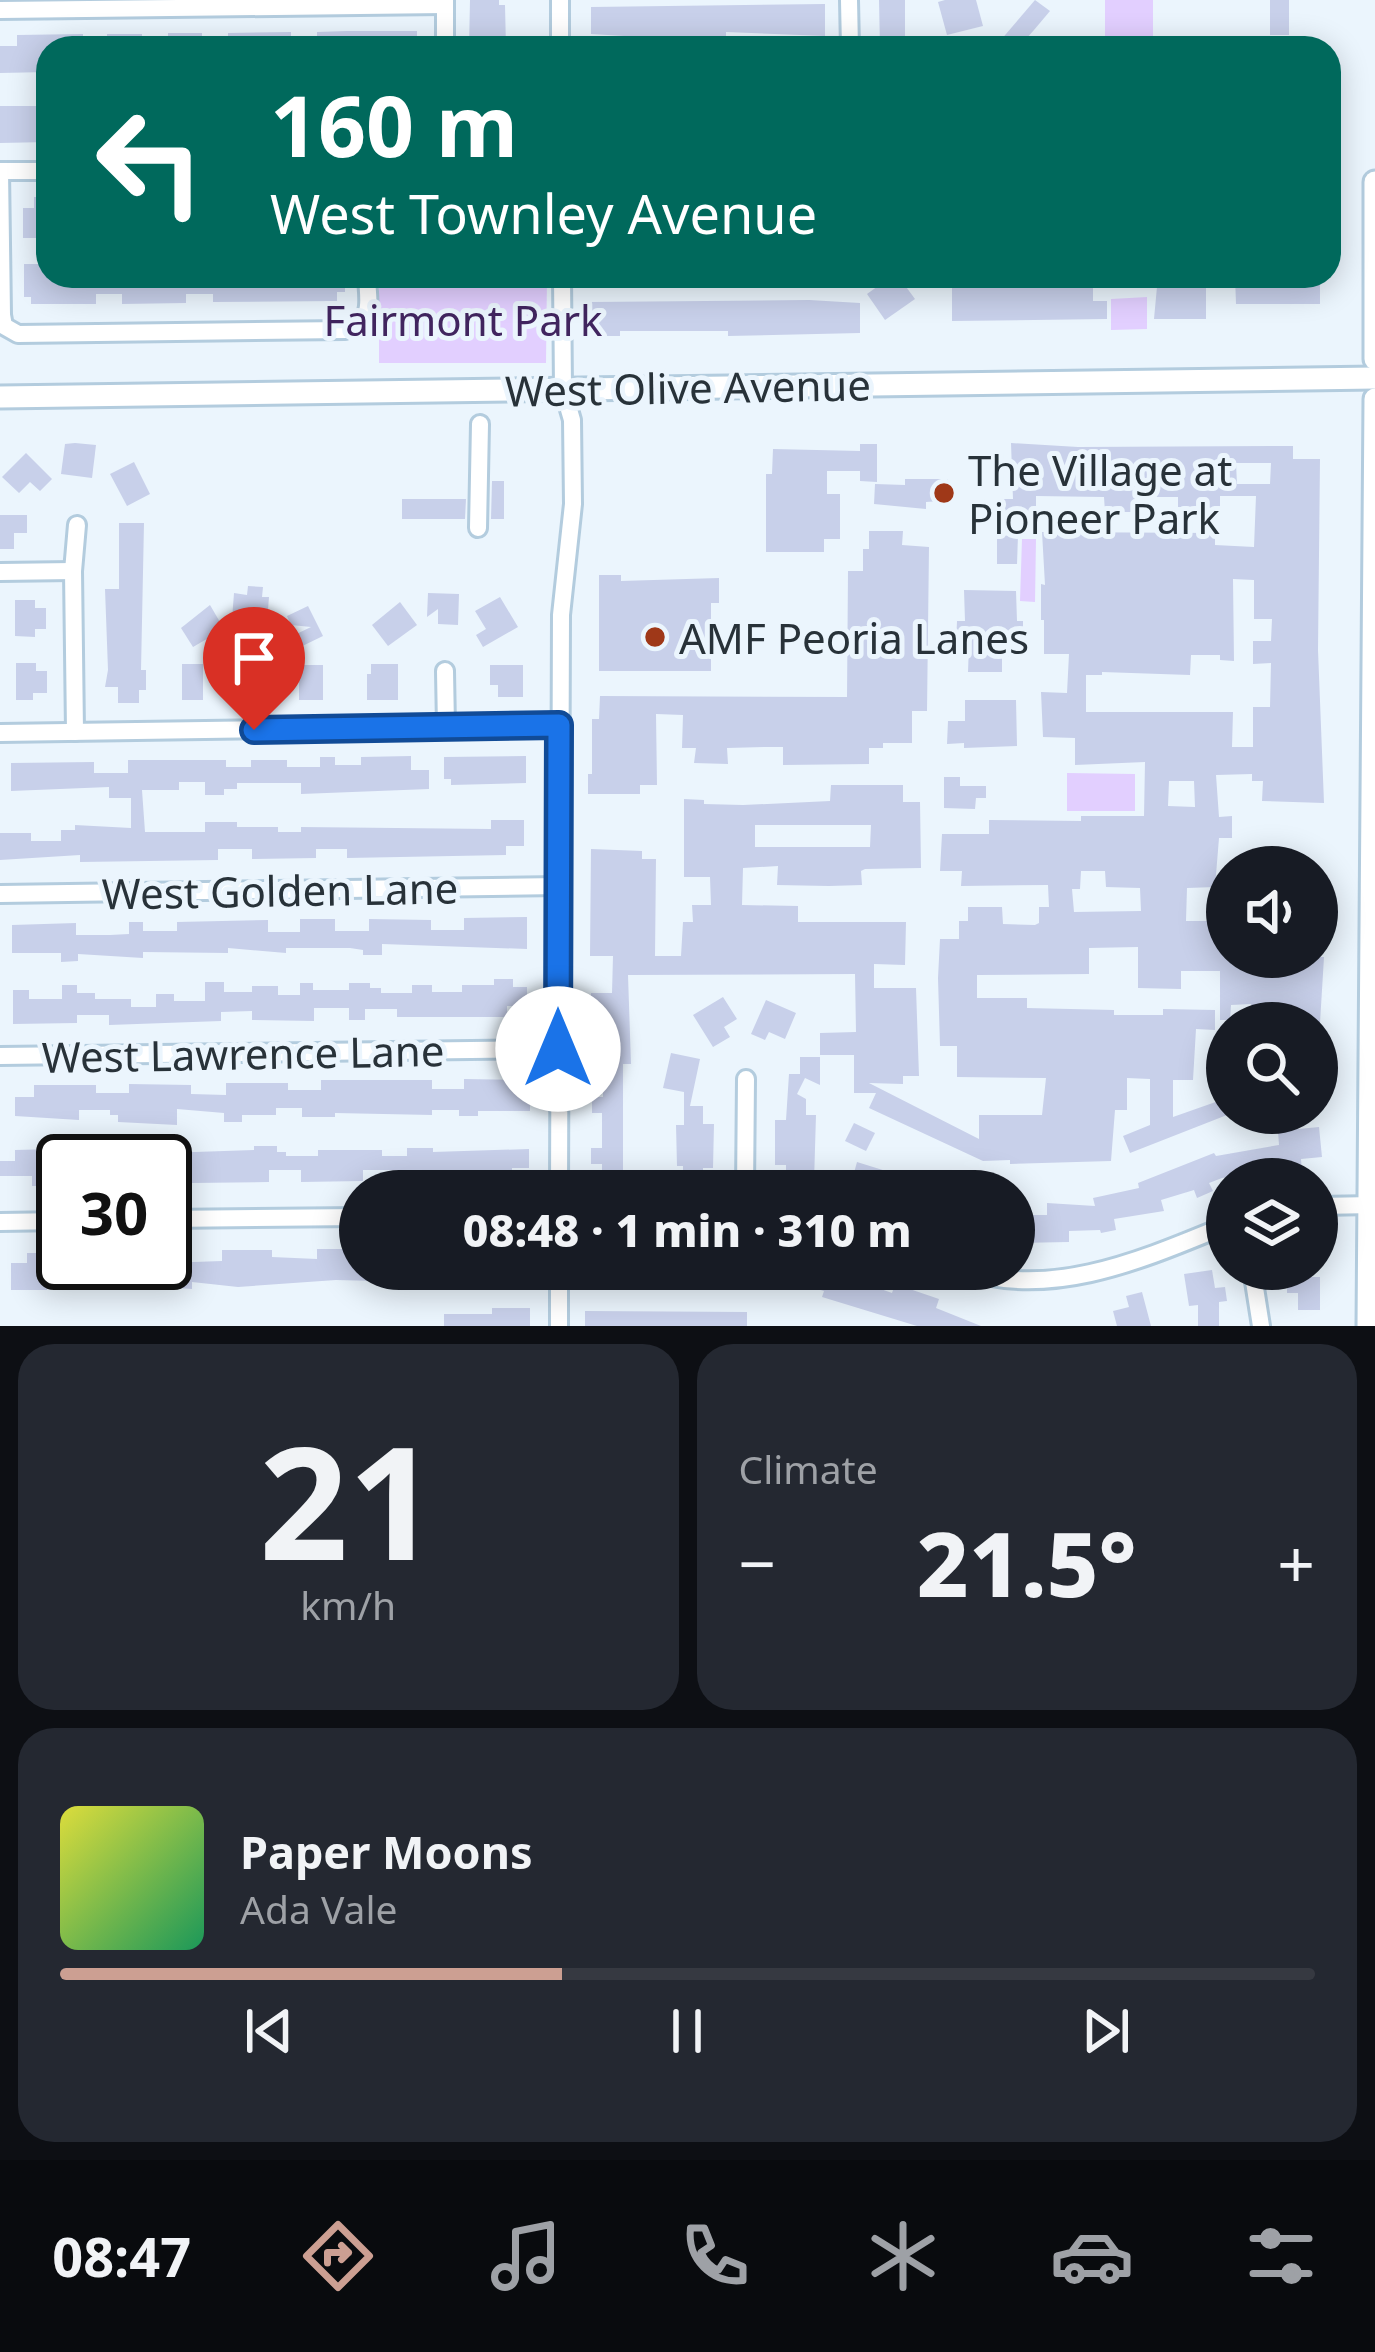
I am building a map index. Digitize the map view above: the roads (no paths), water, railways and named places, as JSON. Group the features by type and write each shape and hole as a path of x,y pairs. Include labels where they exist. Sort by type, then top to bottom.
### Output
{"main road":[{"path":"1375,182 1375,359"},
{"name":"West Olive Avenue","path":"0,397 1375,378"},
{"path":"1368,1326 1375,398"}],"street":[{"path":"560,0 560,36"},
{"path":"849,0 850,36"},
{"path":"0,10 445,3 446,36"},
{"path":"36,171 0,171 4,326 18,334 345,330 362,323 368,311 367,288"},
{"path":"559,1170 561,615 574,504 572,420 563,389 562,288"},
{"path":"478,528 480,424"},
{"path":"75,733 77,525"},
{"path":"0,572 73,571"},
{"path":"445,671 446,727"},
{"path":"254,673 254,730"},
{"path":"0,733 559,725"},
{"name":"West Golden Lane","path":"0,894 560,886"},
{"name":"West Lawrence Lane","path":"0,1056 558,1049"},
{"path":"745,1170 746,1079"},
{"path":"1338,1205 1372,1205"},
{"path":"192,1219 339,1216"},
{"path":"0,1222 36,1221"},
{"path":"1035,1281 1132,1263 1206,1234"},
{"path":"559,1290 559,1326"},
{"path":"1255,1290 1261,1326"}],"place":[{"name":"The Village at Pioneer Park","path":"944,493"},
{"name":"AMF Peoria Lanes","path":"655,637"}],"park label":[{"name":"Fairmont Park","path":"463,319"}]}
